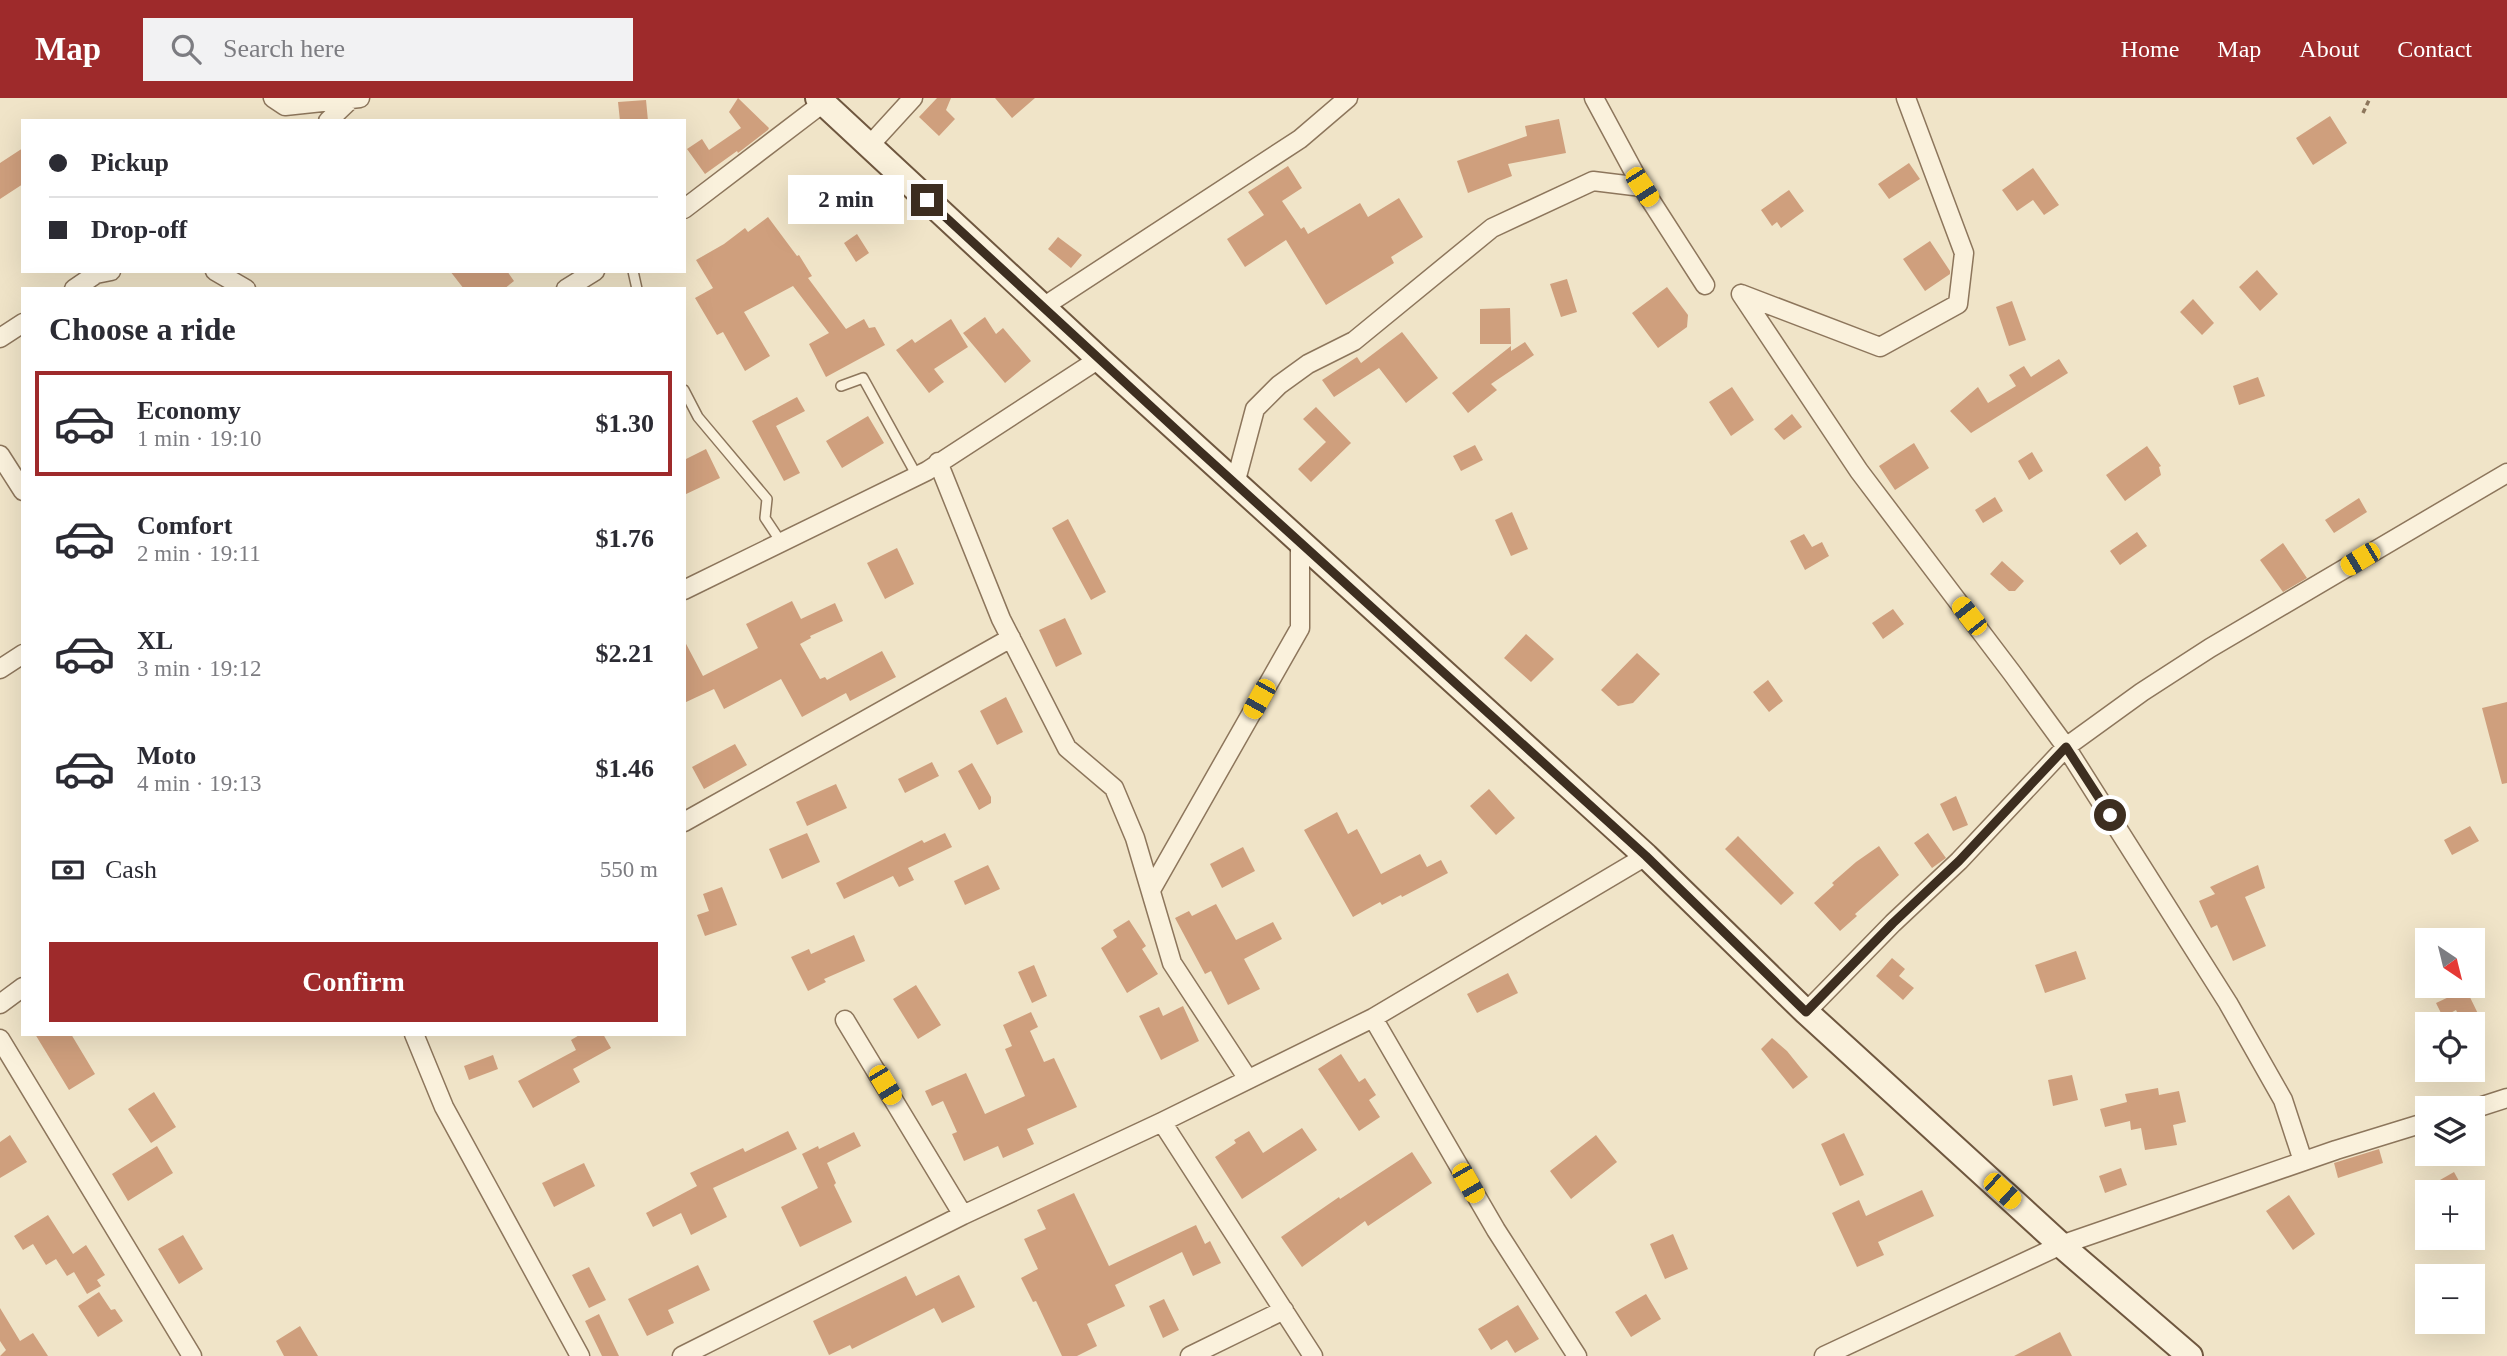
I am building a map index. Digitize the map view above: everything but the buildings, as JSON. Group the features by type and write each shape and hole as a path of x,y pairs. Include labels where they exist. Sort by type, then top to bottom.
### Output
{"main road":[{"path":"821,101 1098,359 1646,856 1806,1012 2061,1245 2190,1356"}],"street":[{"path":"273,98 285,106 356,99"},
{"path":"869,146 913,98"},
{"path":"1043,307 1300,139 1348,98"},
{"path":"1594,98 1642,187 1705,285"},
{"path":"1906,98 1964,253 1958,304 1880,347 1741,294 1859,471 2066,747 2228,1003 2283,1100 2303,1161"},
{"path":"331,119 356,99"},
{"path":"686,207 821,101"},
{"path":"1236,484 1255,409 1279,385 1308,364 1354,341 1492,228 1593,181 1642,187"},
{"path":"77,287 101,273"},
{"path":"218,273 243,287"},
{"path":"569,287 592,273"},
{"path":"0,338 21,324"},
{"path":"686,589 917,476 1098,359"},
{"path":"0,454 21,488"},
{"path":"938,462 1011,638 1067,748 1114,788 1135,838 1172,963 1248,1079"},
{"path":"1806,1012 1893,923 1959,861 2066,747 2142,692 2210,648 2507,473"},
{"path":"1151,890 1300,628 1300,541"},
{"path":"686,821 1011,638"},
{"path":"0,669 21,655"},
{"path":"682,1356 710,1350 963,1215 1162,1122 1373,1018 1646,856"},
{"path":"0,1004 21,988"},
{"path":"1373,1018 1496,1230 1577,1356"},
{"path":"845,1020 963,1215"},
{"path":"415,1036 444,1107 580,1356"},
{"path":"0,1040 192,1356"},
{"path":"2485,1105 2507,1098"},
{"path":"1162,1122 1313,1356"},
{"path":"1824,1356 2061,1245 2303,1161 2415,1126"},
{"path":"1191,1356 1283,1310"}],"lane":[{"path":"841,386 863,378 917,476"},
{"path":"686,394 698,417 767,499 765,518 781,542"}],"path":[{"path":"2363,113 2370,98"}],"route":[{"path":"927,200 1098,359 1646,856 1806,1012 1893,923 1959,861 2066,747 2110,815"}]}
